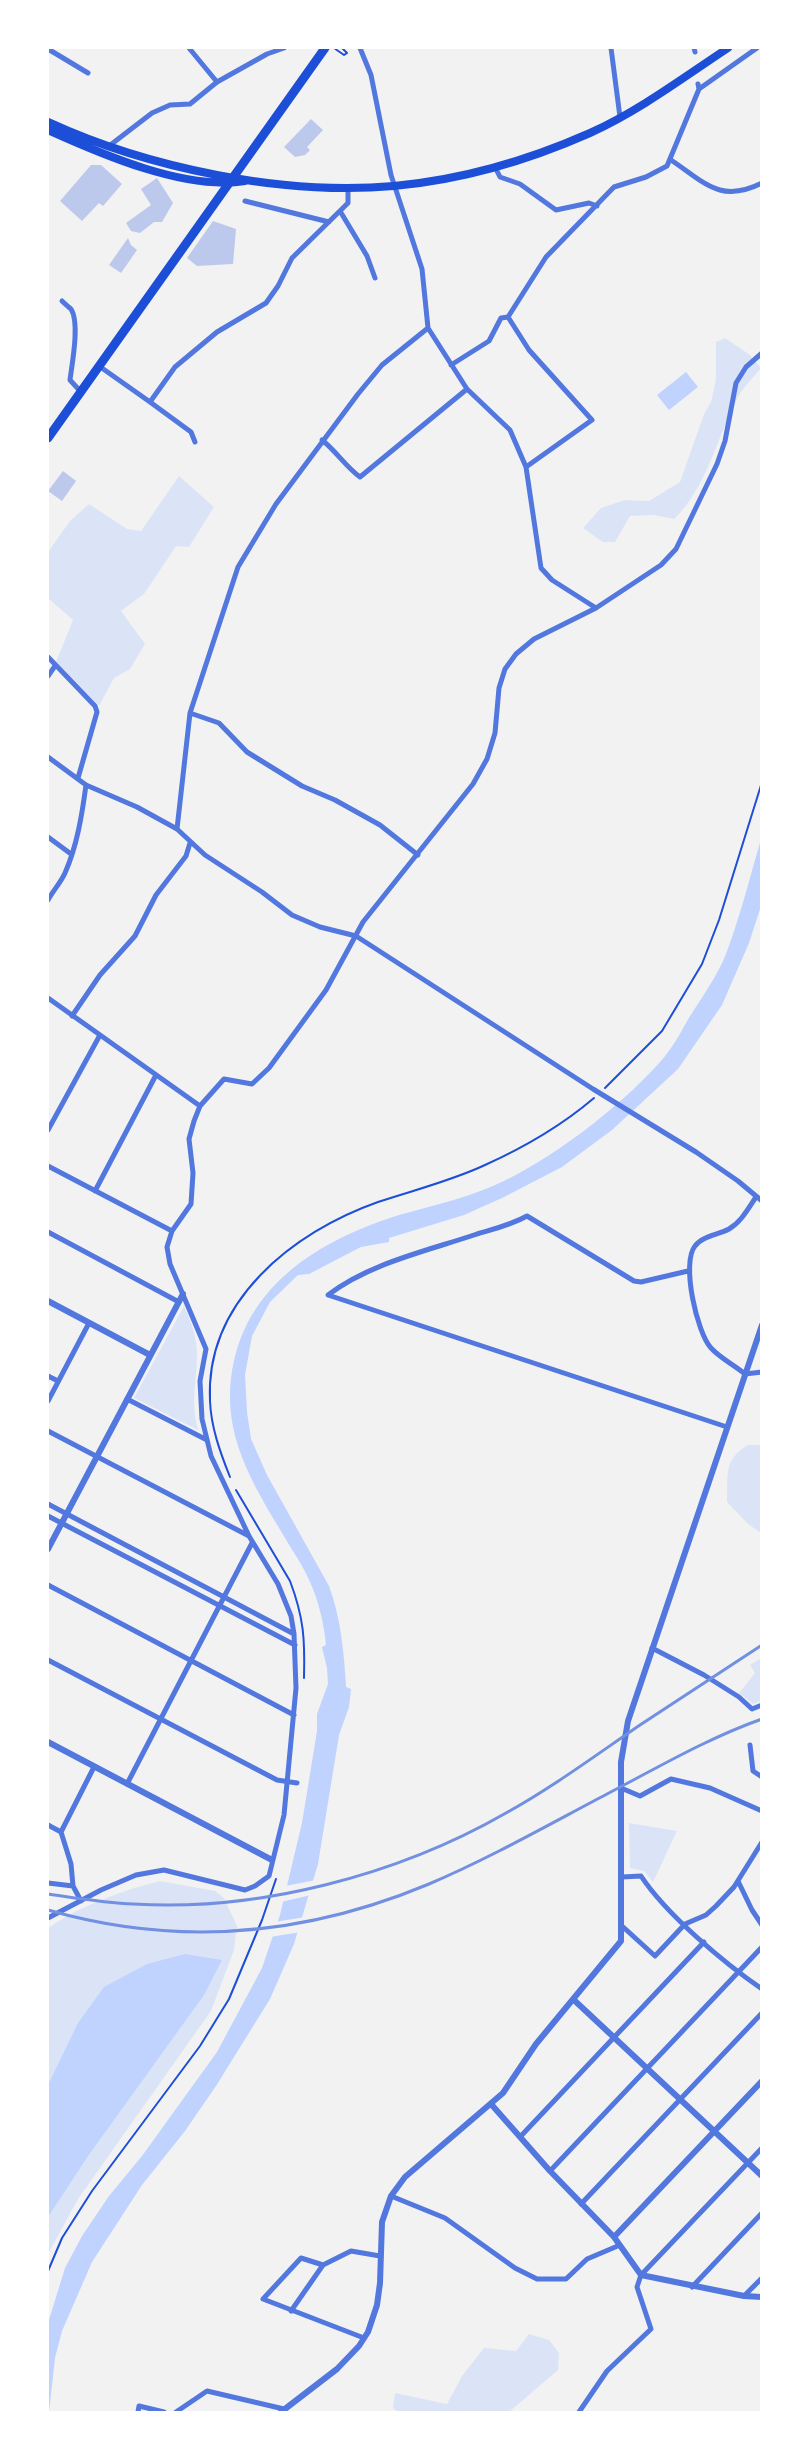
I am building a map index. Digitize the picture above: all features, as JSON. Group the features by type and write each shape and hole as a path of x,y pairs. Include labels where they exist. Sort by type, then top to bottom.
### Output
{"highway":[{"path":"48,438 324,48"}],"main road":[{"path":"48,130 112,157 154,170 209,182 252,180 348,188 395,186 495,167 573,140 620,117 728,48"},
{"path":"48,122 108,147 230,180"}],"street":[{"path":"189,48 217,82"},
{"path":"108,147 152,113 170,105 190,104 217,82 267,54 284,48"},
{"path":"360,48 370,76 395,186 422,269 428,328 467,389 510,430 526,467 541,568 552,580 596,608"},
{"path":"611,48 620,117"},
{"path":"451,365 489,341 501,318 508,317 546,257 614,187 646,177 667,166 671,160 698,86 757,48"},
{"path":"48,49 88,73"},
{"path":"671,160 704,184 719,191 736,192 762,183"},
{"path":"495,167 500,177 520,184 556,210 589,203 597,206"},
{"path":"150,402 175,367 217,332 266,303 278,286 292,258 348,203 348,188"},
{"path":"245,202 329,222"},
{"path":"340,211 367,256 375,278"},
{"path":"62,301 71,310 74,317 74,342 70,380 81,392"},
{"path":"508,317 529,350 592,420 526,467"},
{"path":"177,829 190,713 238,567 276,504 322,440 382,365 428,328"},
{"path":"48,1918 136,1875 164,1870 245,1890 255,1886 269,1876 284,1815 285,1783 294,1715 294,1634 290,1616 278,1584 248,1536 211,1456 202,1419 200,1381 206,1349 170,1264 167,1247 172,1231 191,1204 193,1173 189,1139 200,1106 224,1079 252,1084 269,1068 326,990 363,922 473,784 487,759 495,734 499,688 505,669 516,654 534,639 596,608 661,564 676,549 717,464 725,441 736,383 746,366 762,353"},
{"path":"99,366 190,432 195,442"},
{"path":"322,440 338,453 352,471 360,477 467,389"},
{"path":"48,657 95,706 97,712 78,778"},
{"path":"48,676 55,666"},
{"path":"190,713 219,723 247,752 302,786 335,800 380,825 418,855"},
{"path":"48,756 86,785 137,807 177,829 190,844 262,892 292,915 320,927 356,936 738,1181 762,1201"},
{"path":"48,900 64,874 71,854 80,825 86,785"},
{"path":"48,837 71,854"},
{"path":"72,1016 100,976 135,936 156,895 183,862 190,844"},
{"path":"48,998 200,1106"},
{"path":"48,1130 100,1035"},
{"path":"95,1191 156,1075"},
{"path":"48,1166 172,1231"},
{"path":"756,1197 738,1222 728,1229 700,1240 691,1252 688,1271 694,1305 708,1344 745,1374 762,1372"},
{"path":"688,1271 641,1282 634,1281 527,1216 500,1228 402,1259 354,1277 328,1295 727,1427"},
{"path":"48,1232 179,1302"},
{"path":"48,1549 183,1294"},
{"path":"48,1301 150,1355"},
{"path":"48,1401 89,1323"},
{"path":"176,2412 207,2390 283,2411 337,2369 364,2338 377,2305 382,2222 391,2196 405,2177 503,2093 536,2044 621,1942 621,1762 628,1722 762,1325"},
{"path":"48,1376 58,1381"},
{"path":"126,1399 207,1440"},
{"path":"48,1431 248,1536"},
{"path":"48,1504 294,1634"},
{"path":"48,1516 295,1645"},
{"path":"127,1784 252,1543"},
{"path":"137,1562 141,1554"},
{"path":"48,1585 294,1715"},
{"path":"652,1648 704,1675 739,1697 752,1709 762,1705"},
{"path":"48,1660 160,1720 285,1783 297,1783"},
{"path":"48,1742 272,1860"},
{"path":"750,1745 753,1771 762,1777"},
{"path":"60,1832 94,1767"},
{"path":"621,1788 640,1796 671,1779 679,1780 710,1788 762,1811"},
{"path":"48,1825 60,1832 71,1864 73,1886 81,1901"},
{"path":"622,1926 655,1956 685,1924 706,1915 738,1881 762,1842"},
{"path":"622,1876 641,1876 649,1888 704,1942 738,1972 762,1989"},
{"path":"738,1881 752,1910 762,1925"},
{"path":"48,1883 73,1886"},
{"path":"520,2137 704,1942"},
{"path":"550,2171 762,1947"},
{"path":"574,2000 762,2176"},
{"path":"581,2204 762,2013"},
{"path":"614,2236 762,2081"},
{"path":"491,2104 550,2171 614,2236 641,2275 744,2296 762,2297"},
{"path":"579,2412 607,2371 651,2329 637,2287 641,2275 762,2148"},
{"path":"391,2196 445,2218 515,2268 537,2279 566,2279 587,2260 620,2245"},
{"path":"692,2286 762,2213"},
{"path":"291,2311 323,2265 351,2251 380,2256"},
{"path":"323,2265 301,2258 262,2299 364,2338"},
{"path":"744,2296 762,2278"},
{"path":"138,2412 139,2406 164,2412"}],"path":[{"path":"335,48 344,55 347,54 342,48"},
{"path":"303,1685 305,1640 303,1619 295,1595 290,1581 233,1484 211,1416 209,1400 213,1360 228,1319 242,1297 262,1273 285,1252 318,1229 378,1202 446,1182 485,1165 563,1124 601,1094 662,1031 702,964 719,920 762,782"},
{"path":"48,2271 62,2238 106,2172 200,2046 229,1999 262,1920 277,1875"}],"shaded area":[{"path":"725,338 750,355 761,368 738,397 694,493 674,519 654,515 630,516 615,542 603,542 583,528 601,508 625,500 649,501 680,482 704,414 711,402 716,379 716,342"},
{"path":"179,476 214,507 189,547 176,546 144,594 121,611 145,644 130,669 114,678 99,706 56,662 73,620 48,598 48,552 70,521 89,504 127,529 141,531"},
{"path":"184,1306 193,1330 197,1349 194,1410 198,1430 134,1398"},
{"path":"748,1445 761,1445 761,1533 748,1524 727,1502 728,1469 734,1456"},
{"path":"761,1658 761,1701 753,1704 739,1693 755,1673 750,1665"},
{"path":"629,1823 677,1831 653,1882 644,1871 630,1868"},
{"path":"160,1881 215,1891 224,1898 237,1926 234,1950 211,2011 78,2199 48,2254 48,1928 74,1912 102,1900 130,1889"},
{"path":"529,2334 549,2340 559,2353 558,2370 509,2412 398,2412 393,2408 395,2393 447,2404 462,2376 484,2348 516,2351"}],"water":[{"path":"686,372 698,387 669,410 657,395"},
{"path":"761,839 761,906 749,943 722,1005 678,1069 612,1130 562,1167 464,1215 389,1238 389,1242 361,1247 309,1274 298,1275 270,1302 252,1336 245,1375 251,1439 267,1475 329,1586 339,1623 346,1687 351,1689 349,1707 339,1735 318,1864 294,1944 270,1999 216,2086 185,2131 142,2185 92,2262 62,2331 55,2358 48,2412 48,2323 65,2268 82,2236 109,2196 142,2156 217,2052 262,1968 280,1915 302,1823 317,1731 317,1714 328,1684 327,1668 322,1647 326,1645 324,1629 313,1590 304,1569 250,1476 236,1438 230,1398 234,1362 244,1330 260,1302 282,1278 307,1258 335,1241 366,1227 399,1215 470,1195 515,1175 537,1163 582,1132 643,1080 672,1046 710,986 726,954 745,897"},
{"path":"185,1954 222,1960 204,1995 88,2156 48,2217 48,2085 78,2023 104,1987 147,1964"}],"pier":[{"path":"316,1880 311,1895 281,1902 285,1886"},
{"path":"305,1917 301,1932 270,1937 275,1922"}],"building":[{"path":"311,119 323,130 307,147 310,150 305,155 295,157 284,147"},
{"path":"91,165 101,165 122,184 103,206 99,203 82,221 60,201"},
{"path":"157,178 173,203 162,222 154,222 140,233 131,231 126,223 151,205 141,189"},
{"path":"213,221 236,229 233,264 197,266 187,258"},
{"path":"128,238 131,245 137,250 121,273 109,265"},
{"path":"63,471 76,481 62,501 48,491"}],"railway":[{"path":"48,1894 133,1904 180,1905 229,1902 326,1885 373,1871 464,1835 506,1813 557,1782 762,1645"},
{"path":"48,1910 96,1922 145,1929 193,1932 288,1925 335,1915 382,1902 452,1874 519,1841 683,1754 722,1735 762,1719"}]}
